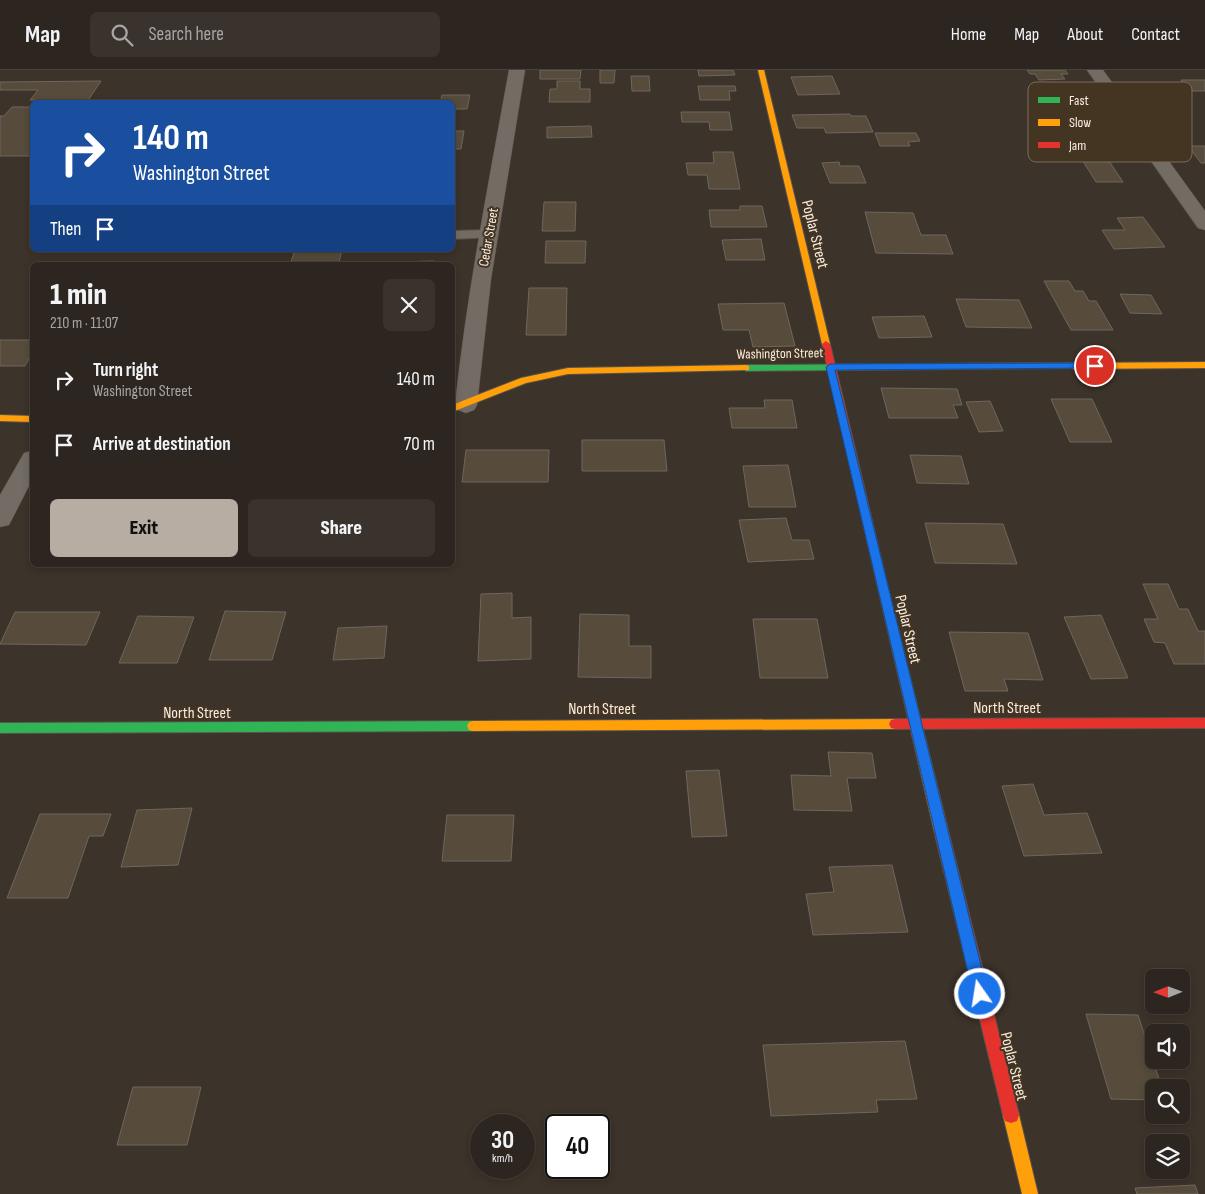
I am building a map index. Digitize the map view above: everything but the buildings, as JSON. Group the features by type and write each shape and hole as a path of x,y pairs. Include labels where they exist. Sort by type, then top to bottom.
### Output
{"street":[{"name":"Cedar Street","path":"459,407 470,357 517,70"},
{"name":"Poplar Street","path":"761,70 915,724 1030,1194"},
{"path":"1095,70 1104,82"},
{"path":"1161,162 1205,224"},
{"name":"Washington Street","path":"459,407 517,382 542,375 568,371 830,367 1205,365"},
{"path":"0,418 30,419"},
{"path":"0,518 30,463"},
{"name":"North Street","path":"0,728 1205,723"}],"lane":[{"path":"455,235 489,234"}],"traffic: fast":[{"path":"746,368 1073,366"},
{"path":"0,728 473,726"}],"traffic: slow":[{"path":"761,70 826,344"},
{"path":"1073,366 1205,365"},
{"path":"455,408 524,380 568,371 746,368"},
{"path":"0,418 30,419"},
{"path":"883,588 941,830"},
{"path":"473,726 895,724"},
{"path":"1011,1115 1030,1194"}],"traffic: jam":[{"path":"826,344 883,588"},
{"path":"895,724 1205,723"},
{"path":"941,830 1011,1115"}],"route":[{"path":"980,994 830,367 1095,366"}]}
